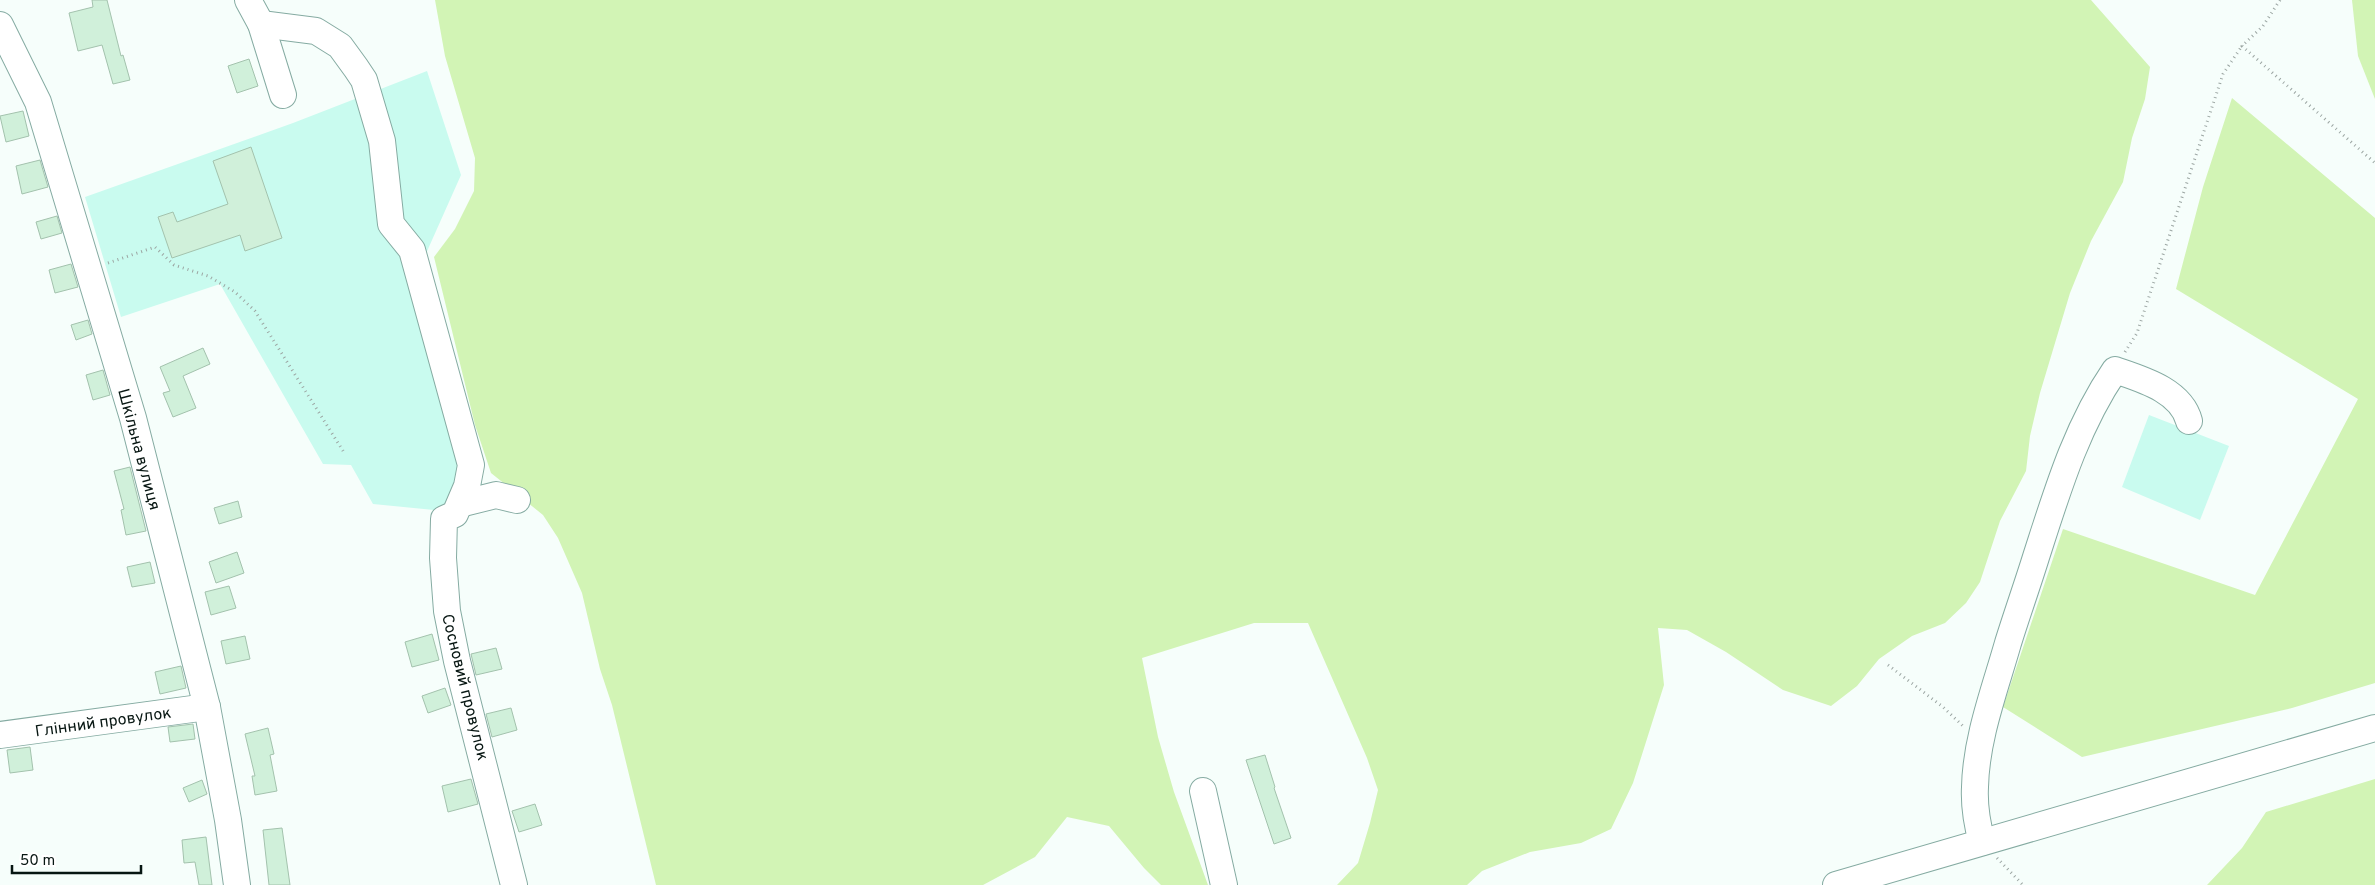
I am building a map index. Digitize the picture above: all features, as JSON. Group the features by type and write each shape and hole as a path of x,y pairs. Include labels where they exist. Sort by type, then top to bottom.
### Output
{"street":[{"path":"248,0 261,24 283,94"},
{"name":"Сосновий провулок","path":"261,24 316,31 340,46 364,80 382,141 392,224 412,250 471,465 467,486 460,504 455,514 444,519 443,558 447,611 456,661 485,767 514,885"},
{"name":"Шкільна вулиця","path":"0,25 38,102 133,418 206,706 228,820 237,885"},
{"path":"1982,842 1976,818 1974,785 1980,748 1994,690 2019,603 2054,498 2081,428 2095,399 2115,370 2143,379 2170,394 2186,411 2189,421"},
{"path":"460,504 496,495 516,500"},
{"name":"Глінний провулок","path":"0,735 206,706"},
{"path":"1836,885 2375,728"},
{"path":"1202,791 1224,885"}],"path":[{"path":"2115,370 2137,333 2223,74 2242,46 2263,26 2280,0"},
{"path":"2242,46 2375,164"},
{"path":"89,270 155,247 174,264 208,276 235,292 261,318 346,454"},
{"path":"1888,665 1943,707 1972,736 1980,748"},
{"path":"1982,842 2023,885"}],"shaded area":[{"path":"427,71 461,175 424,258 483,488 434,510 373,504 351,465 323,464 220,284 121,317 85,197 293,123"},
{"path":"2149,415 2229,446 2200,520 2122,487"}],"green space":[{"path":"435,0 2091,0 2150,67 2145,99 2132,138 2123,182 2091,241 2070,293 2040,393 2030,436 2026,471 2000,521 1980,582 1966,603 1945,623 1912,636 1879,659 1857,686 1831,706 1783,690 1726,652 1687,630 1658,628 1664,685 1633,783 1611,829 1581,843 1530,852 1482,871 1467,885 1337,885 1358,863 1378,790 1367,758 1308,623 1254,623 1142,658 1158,737 1174,792 1208,885 1161,885 1144,868 1109,826 1067,817 1035,857 983,885 656,885 612,705 600,669 582,593 558,538 543,515 491,473 475,425 434,257 455,229 474,191 475,158 445,56"},
{"path":"2352,0 2375,0 2375,99 2358,56"},
{"path":"2232,98 2375,218 2375,683 2292,708 2082,757 2003,707 2063,529 2255,595 2358,399 2176,289 2203,187"},
{"path":"2375,779 2375,885 2207,885 2242,848 2266,812"}],"building":[{"path":"92,0 107,0 121,56 123,55 130,80 113,84 102,45 78,51 69,13 93,7"},
{"path":"249,59 258,86 237,93 228,66"},
{"path":"23,111 29,136 6,142 0,116"},
{"path":"251,147 282,238 245,251 240,235 172,258 158,217 173,212 177,222 228,204 213,161"},
{"path":"40,160 48,187 22,194 16,166"},
{"path":"57,216 62,233 41,239 36,222"},
{"path":"71,264 78,287 55,293 49,270"},
{"path":"88,320 92,334 76,340 71,325"},
{"path":"203,348 210,364 183,376 196,408 173,417 163,393 170,391 160,367"},
{"path":"103,370 110,395 93,400 86,375"},
{"path":"130,467 146,531 126,535 121,510 124,509 114,471"},
{"path":"238,501 242,517 219,524 214,508"},
{"path":"237,552 244,573 216,583 209,562"},
{"path":"150,562 155,583 132,587 127,567"},
{"path":"229,586 236,608 211,615 205,592"},
{"path":"432,634 439,660 412,667 405,642"},
{"path":"245,636 250,659 226,664 221,641"},
{"path":"496,648 502,669 476,675 471,654"},
{"path":"181,666 186,688 160,694 155,672"},
{"path":"445,688 451,705 428,713 422,696"},
{"path":"511,708 517,730 492,737 486,714"},
{"path":"193,724 195,739 170,742 168,727"},
{"path":"268,728 274,754 270,755 277,791 255,795 252,776 255,776 245,734"},
{"path":"30,747 33,770 10,773 7,750"},
{"path":"1265,755 1291,838 1274,844 1246,760"},
{"path":"471,779 478,804 448,812 442,786"},
{"path":"202,780 207,794 189,802 183,788"},
{"path":"535,804 542,825 519,832 512,811"},
{"path":"282,828 290,885 269,885 263,830"},
{"path":"206,837 212,885 199,885 195,862 184,863 182,840"}]}
